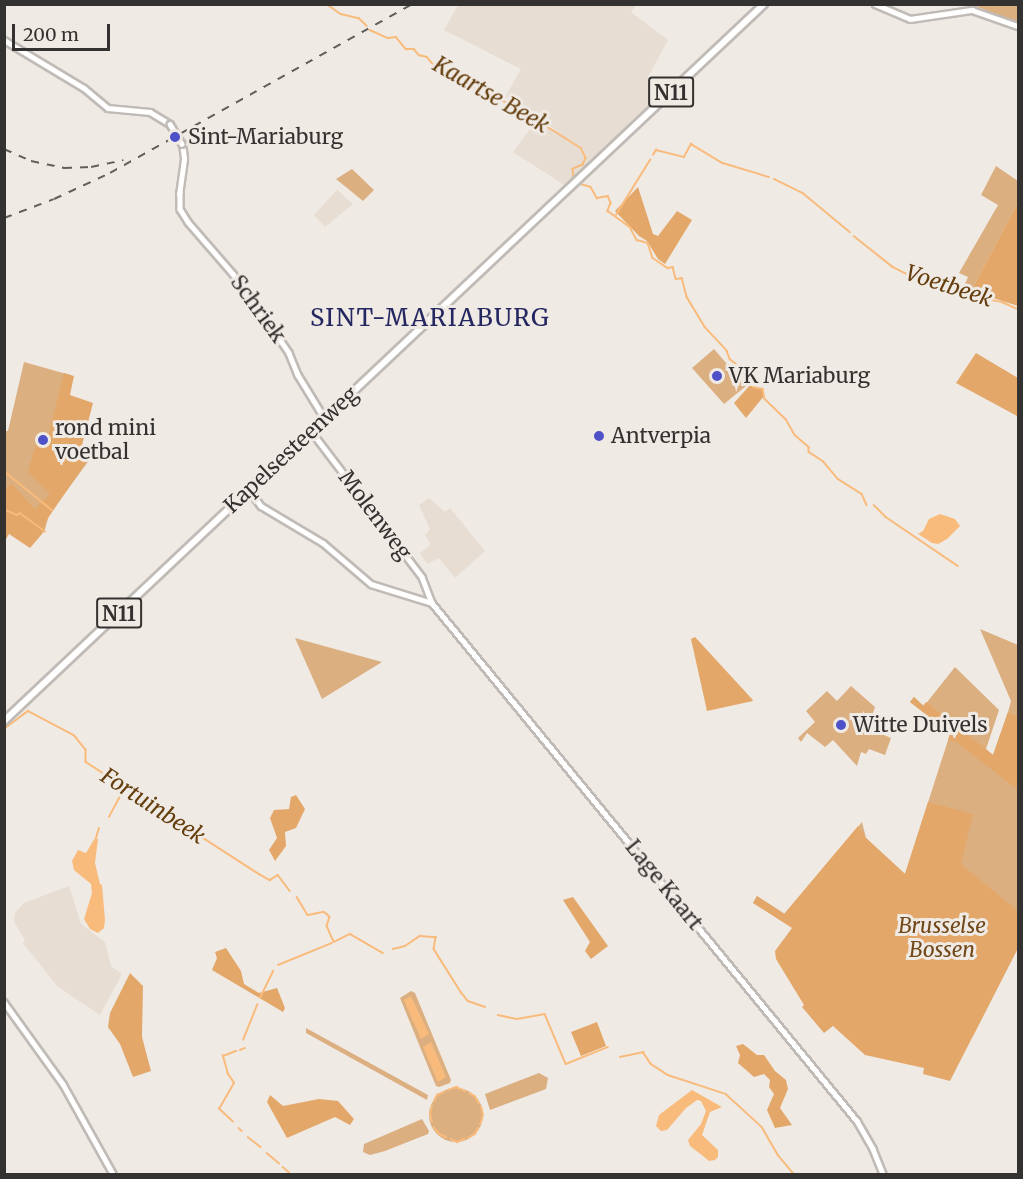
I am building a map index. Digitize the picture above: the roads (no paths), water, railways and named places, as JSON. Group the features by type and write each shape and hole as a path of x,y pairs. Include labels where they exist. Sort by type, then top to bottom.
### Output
{"main road":[{"name":"Kapelsesteenweg","path":"5,719 764,4"}],"street":[{"path":"875,4 910,19 972,10 1018,26"},
{"name":"Schriek","path":"4,40 84,88 108,108 150,112 170,124 182,144 184,158 180,208 188,222 233,274 279,338 325,419"},
{"name":"Molenweg","path":"312,432 422,578 432,603"},
{"path":"249,490 261,506 323,543 371,584 432,603"},
{"name":"Lage Kaart","path":"432,603 839,1098 864,1132 883,1174"},
{"path":"4,1002 48,1061 113,1174"}],"waterway":[{"name":"Kaartse Beek","path":"327,4 341,14 359,18 367,26"},
{"name":"Kaartse Beek","path":"370,30 388,38 396,37 406,49 414,49 419,55 427,57 434,65 442,65 445,71 468,81 477,90 513,105 581,148 586,158 583,165 573,169 574,177"},
{"name":"Voetbeek","path":"653,155 656,150 684,157 691,144 723,163 769,177"},
{"name":"Voetbeek","path":"616,215 650,160"},
{"name":"Voetbeek","path":"774,179 803,193 850,232"},
{"name":"Kaartse Beek","path":"581,184 591,187 597,198 608,196 611,203 608,211 630,227 637,240 648,243 653,258 668,268 673,267 676,279 682,278 687,297 705,327 727,351 730,359 749,374 751,382"},
{"name":"Voetbeek","path":"854,236 893,267 909,275 956,293 1002,302 1018,309"},
{"name":"Kaartse Beek","path":"753,387 763,389 765,399 786,419 795,435 809,447 809,452 823,461 838,479 862,494 867,505"},
{"path":"4,471 52,510"},
{"name":"Kaartse Beek","path":"874,505 886,517 958,566"},
{"path":"4,509 17,515 20,513 45,531"},
{"name":"Fortuinbeek","path":"4,729 28,711 74,735 86,750 86,762 259,874 270,880 278,875 290,891"},
{"path":"109,817 124,789"},
{"path":"96,838 99,828"},
{"path":"297,897 308,915 324,912 330,917 327,926 334,942 350,934 383,953"},
{"path":"393,949 405,946 420,936 436,937 434,949 461,992 468,1001 485,1007"},
{"path":"278,965 332,943"},
{"path":"260,998 273,971"},
{"path":"243,1040 257,1005"},
{"path":"498,1015 517,1019 545,1014 566,1064 608,1047"},
{"path":"240,1050 245,1048"},
{"path":"233,1122 219,1109 234,1083 228,1074 223,1056 236,1051"},
{"path":"620,1057 643,1052 651,1064 668,1075 726,1094 762,1127 778,1155 794,1174"},
{"path":"448,1090 456,1087 465,1091"},
{"path":"434,1101 437,1095 444,1092"},
{"path":"469,1093 475,1096 479,1103"},
{"path":"432,1106 430,1113 432,1122"},
{"path":"480,1125 483,1115 481,1107"},
{"path":"434,1127 438,1133 446,1137"},
{"path":"239,1128 242,1131"},
{"path":"468,1138 475,1134 478,1128"},
{"path":"248,1137 261,1147"},
{"path":"451,1139 457,1142 464,1139"},
{"path":"267,1153 279,1163"},
{"path":"283,1167 289,1172"}],"railway":[{"path":"4,218 54,199 110,173 413,4"},
{"path":"4,149 31,161 64,168 91,167 123,160"}],"place":[{"name":"Sint-Mariaburg","path":"175,137"},
{"name":"VK Mariaburg","path":"717,376"},
{"name":"Antverpia","path":"599,436"},
{"name":"rond mini voetbal","path":"43,440"},
{"name":"Witte Duivels","path":"841,725"}],"district":[{"name":"SINT-MARIABURG","path":"430,318"}],"park label":[{"name":"Brusselse Bossen","path":"942,938"}]}
